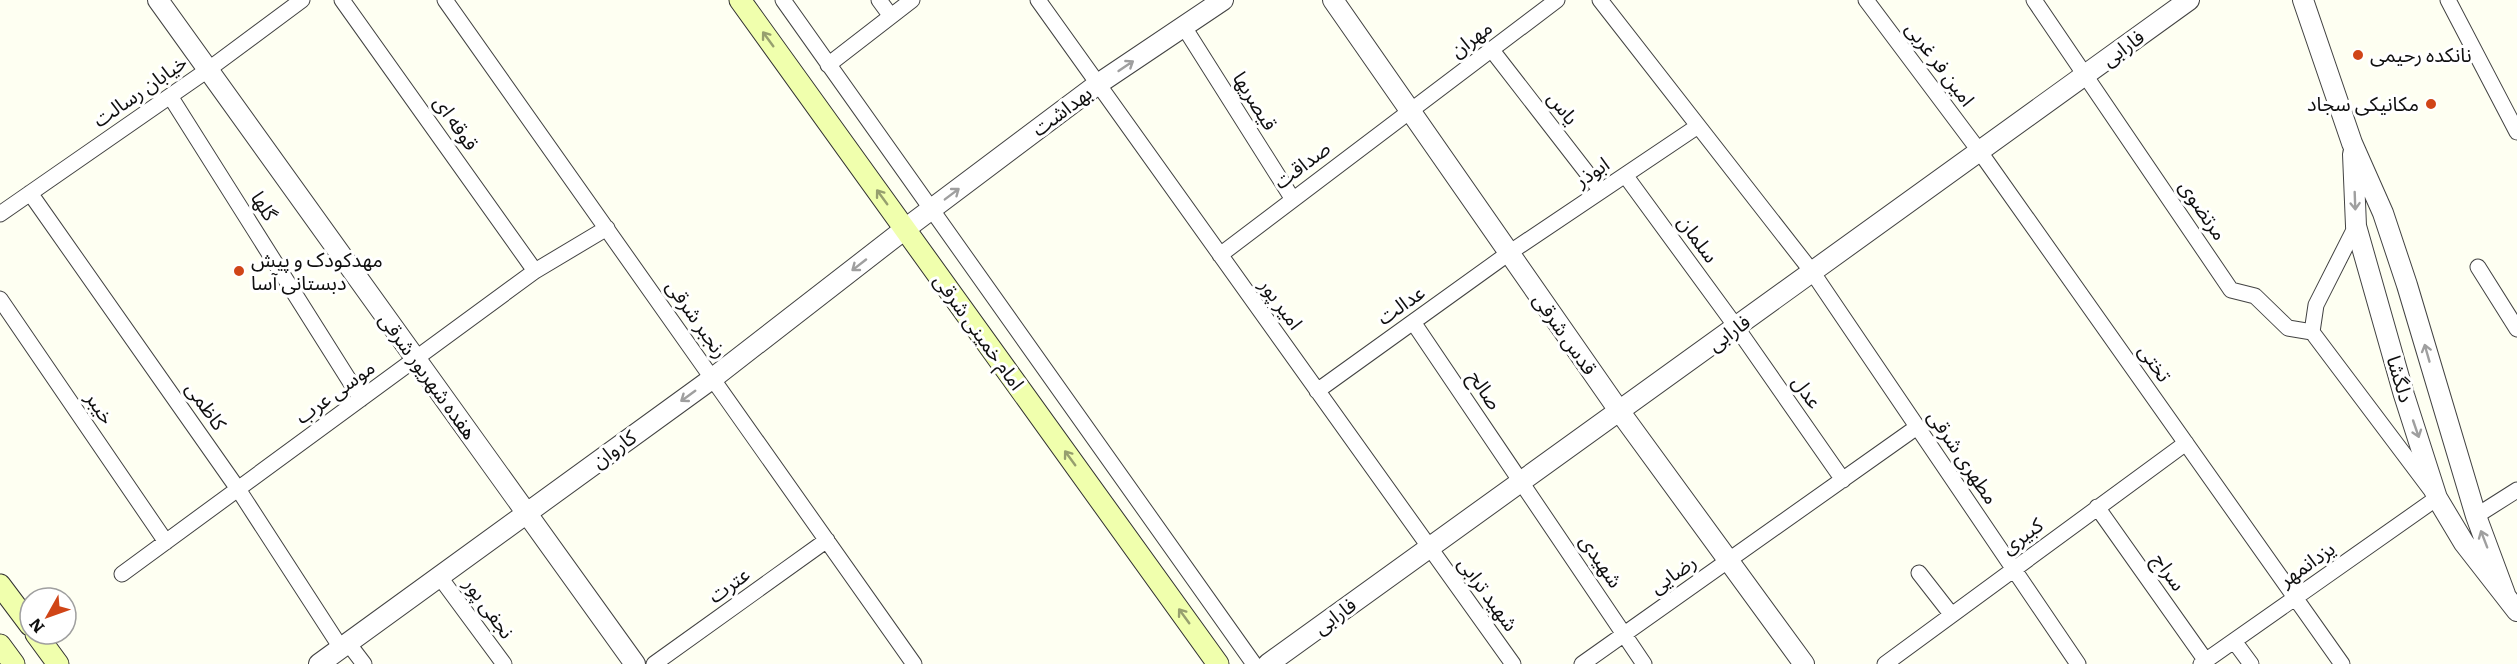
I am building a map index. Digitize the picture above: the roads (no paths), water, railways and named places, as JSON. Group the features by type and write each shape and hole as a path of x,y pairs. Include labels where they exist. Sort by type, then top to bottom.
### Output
{"main road":[{"name":"امام خمینی شرقی","path":"740,0 1218,664"},
{"path":"0,585 18,609"},
{"path":"0,645 14,664"},
{"path":"45,646 58,664"}],"street":[{"name":"هفده شهریور شرقی","path":"158,0 635,664"},
{"name":"خیابان رسالت","path":"0,214 170,96 302,0"},
{"name":"قوقه ای","path":"342,0 535,271"},
{"name":"رنجبر شرقی","path":"445,0 914,664"},
{"path":"783,0 1254,664"},
{"path":"879,0 890,15"},
{"path":"828,64 912,0"},
{"name":"امیر پور","path":"1038,0 1430,549"},
{"name":"بهداشت","path":"905,229 1098,84 1223,0"},
{"name":"قدس شرقی","path":"1333,0 1620,412 1804,664"},
{"path":"1600,0 1813,273"},
{"name":"امین فر غربی","path":"1866,0 1980,152"},
{"name":"مرتضوی","path":"2034,0 2231,290 2254,296 2288,328 2312,332"},
{"name":"دلگشا","path":"2304,0 2352,143 2383,213 2407,285 2475,516 2505,594"},
{"path":"2448,0 2517,132"},
{"name":"مهران","path":"1410,111 1553,1"},
{"name":"فارابی","path":"1268,664 1737,328 2087,75 2184,2"},
{"name":"قیصریها","path":"1184,27 1292,198"},
{"name":"یاس","path":"1491,49 1601,191"},
{"name":"گلها","path":"170,96 361,399"},
{"name":"صداقت","path":"1220,255 1292,198 1410,111"},
{"name":"ابوذر","path":"1509,254 1698,126"},
{"name":"دلگشا","path":"2352,143 2356,226 2404,395 2437,498 2464,543 2517,611"},
{"name":"تختی","path":"1980,152 2342,664"},
{"name":"سلمان","path":"1625,175 1737,328"},
{"name":"کاظمی","path":"30,193 238,489 344,645 364,664"},
{"path":"2356,226 2316,305 2312,332 2437,498"},
{"name":"موسی عرب","path":"122,574 535,271 607,228"},
{"name":"کاروان","path":"319,664 714,378 905,229"},
{"name":"عدالت","path":"1317,391 1509,254"},
{"path":"2478,267 2517,328"},
{"name":"مطهری شرقی","path":"1813,273 2078,664"},
{"name":"خیبر","path":"0,299 166,542"},
{"name":"صالح","path":"1413,322 1522,482"},
{"name":"عدل","path":"1737,328 1843,480"},
{"path":"1729,561 1917,427"},
{"name":"کبیری","path":"1885,664 2186,443"},
{"name":"شهیدی","path":"1522,482 1644,664"},
{"path":"2475,516 2517,490"},
{"name":"یزدانمهر","path":"2204,662 2437,498"},
{"name":"سراج","path":"2097,507 2204,662"},
{"name":"عترت","path":"654,664 827,540"},
{"name":"شهید ترابی","path":"1430,549 1513,664"},
{"name":"رضایی","path":"1582,664 1729,561"},
{"path":"1920,573 1951,614"},
{"name":"نجفی پور","path":"440,576 504,664"},
{"path":"2234,641 2251,664"}],"place":[{"name":"نانکده رحیمی","path":"2358,55"},
{"name":"مکانیکی سجاد","path":"2431,104"},
{"name":"مهدکودک و پیش دبستانی آسا","path":"239,271"}]}
